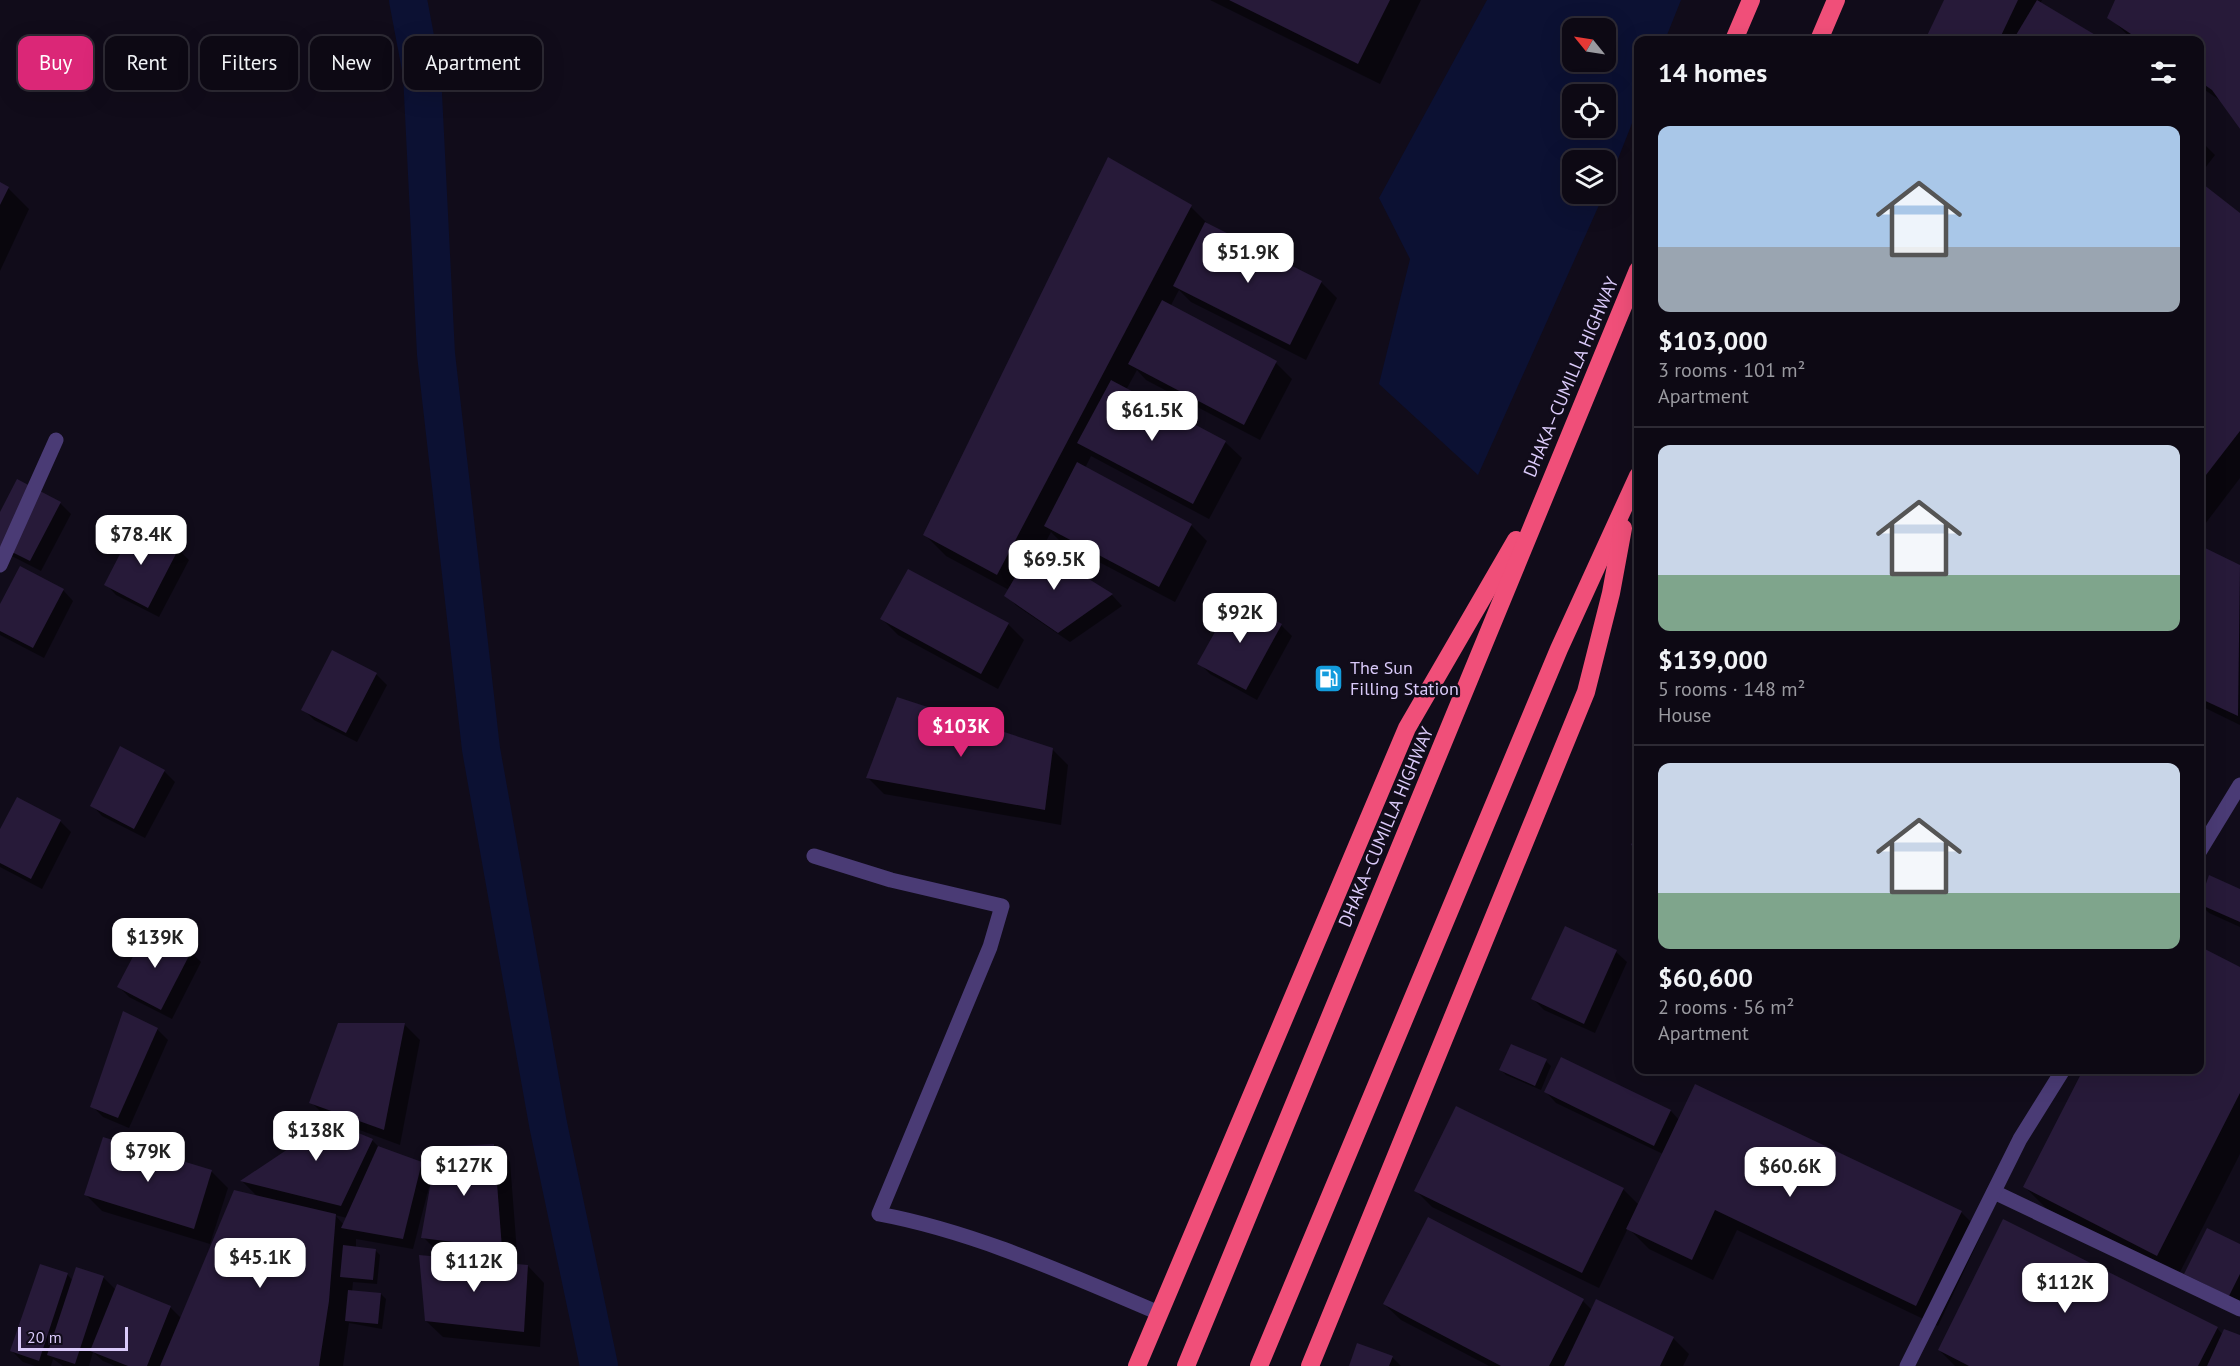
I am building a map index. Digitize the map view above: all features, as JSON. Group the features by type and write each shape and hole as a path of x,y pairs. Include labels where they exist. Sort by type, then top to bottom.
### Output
{"highway":[{"path":"1736,36 1751,0"},
{"path":"1821,36 1836,0"},
{"name":"DHAKA–CUMILLA HIGHWAY","path":"1186,1366 1634,280"},
{"path":"1259,1366 1559,649 1634,485"},
{"path":"1137,1366 1407,728 1546,491"},
{"path":"1310,1366 1586,692 1611,593 1627,502"}],"street":[{"path":"0,565 56,440"},
{"path":"2204,844 2240,785"},
{"path":"814,856 891,880 1002,906 990,947 879,1214 916,1221 1055,1269 1159,1313"},
{"path":"1907,1366 2020,1139 2061,1074"},
{"path":"1994,1192 2240,1309"}],"shaded area":[{"path":"1487,0 1681,0 1667,36 1634,36 1634,118 1616,164 1616,150 1562,150 1562,204 1600,204 1478,475 1379,384 1410,259 1379,198"}],"building":[{"path":"1229,0 1390,0 1358,64"},
{"path":"1944,0 2018,0 2001,36 1927,36"},
{"path":"2037,0 2097,36 2015,36"},
{"path":"2115,0 2240,0 2240,129 2212,90 2204,84 2204,36 2134,36 2107,18"},
{"path":"1108,157 1192,205 997,575 923,535"},
{"path":"0,182 9,187 0,205"},
{"path":"2204,185 2240,213 2240,431 2204,478"},
{"path":"1205,222 1322,281 1290,345 1173,286"},
{"path":"1162,300 1277,361 1244,425 1128,364"},
{"path":"1111,380 1226,441 1193,504 1077,443"},
{"path":"1077,462 1192,524 1159,587 1044,526"},
{"path":"17,479 61,502 30,561 0,546 0,512"},
{"path":"135,525 179,548 148,608 104,585"},
{"path":"1034,545 1113,594 1058,633 1004,596"},
{"path":"2204,547 2240,565 2238,716 2204,700"},
{"path":"20,566 64,589 33,648 0,631 0,604"},
{"path":"908,569 1009,623 981,674 880,619"},
{"path":"1234,598 1282,624 1246,690 1197,664"},
{"path":"332,650 377,673 346,733 301,710"},
{"path":"897,697 1053,748 1045,810 866,778"},
{"path":"120,746 165,770 134,829 90,806"},
{"path":"17,797 61,820 31,879 0,863 0,829"},
{"path":"2209,875 2240,889 2240,922 2204,906 2204,890"},
{"path":"1565,926 1617,950 1584,1024 1531,999"},
{"path":"148,928 192,950 161,1010 117,987"},
{"path":"2204,949 2240,967 2240,1093 2157,1256 2023,1187 2081,1074 2204,1074"},
{"path":"123,1011 158,1028 118,1118 90,1107"},
{"path":"338,1023 405,1023 384,1130 309,1103"},
{"path":"1511,1044 1547,1059 1535,1086 1499,1070"},
{"path":"1561,1057 1671,1110 1654,1146 1544,1092"},
{"path":"1695,1084 1962,1211 1916,1306 1715,1210 1692,1260 1626,1229"},
{"path":"1456,1106 1624,1188 1582,1273 1414,1191"},
{"path":"305,1111 373,1139 341,1206 240,1181 288,1149"},
{"path":"103,1137 212,1170 194,1229 84,1195"},
{"path":"494,1144 502,1248 421,1238 437,1147"},
{"path":"378,1146 422,1162 403,1239 341,1228"},
{"path":"234,1190 336,1214 329,1301 319,1366 160,1366"},
{"path":"1428,1217 1584,1299 1549,1366 1501,1366 1383,1304"},
{"path":"2003,1219 2218,1327 2198,1366 1969,1366 1938,1350"},
{"path":"2207,1228 2240,1244 2240,1274 2229,1296 2184,1274"},
{"path":"343,1245 376,1249 373,1280 340,1277"},
{"path":"419,1255 528,1265 524,1332 425,1321"},
{"path":"40,1264 68,1273 39,1361 10,1351"},
{"path":"76,1267 104,1276 75,1364 47,1355"},
{"path":"117,1284 171,1306 147,1366 128,1366 90,1351"},
{"path":"348,1290 381,1293 378,1324 345,1321"},
{"path":"1596,1299 1674,1337 1660,1366 1564,1366"},
{"path":"2224,1329 2240,1335 2240,1366 2207,1366"},
{"path":"1357,1343 1393,1356 1389,1366 1349,1366"}],"waterway":[{"path":"408,0 422,74 436,354 481,749 548,1124 599,1366"}],"place":[{"name":"The Sun Filling Station","path":"1329,678"}]}
